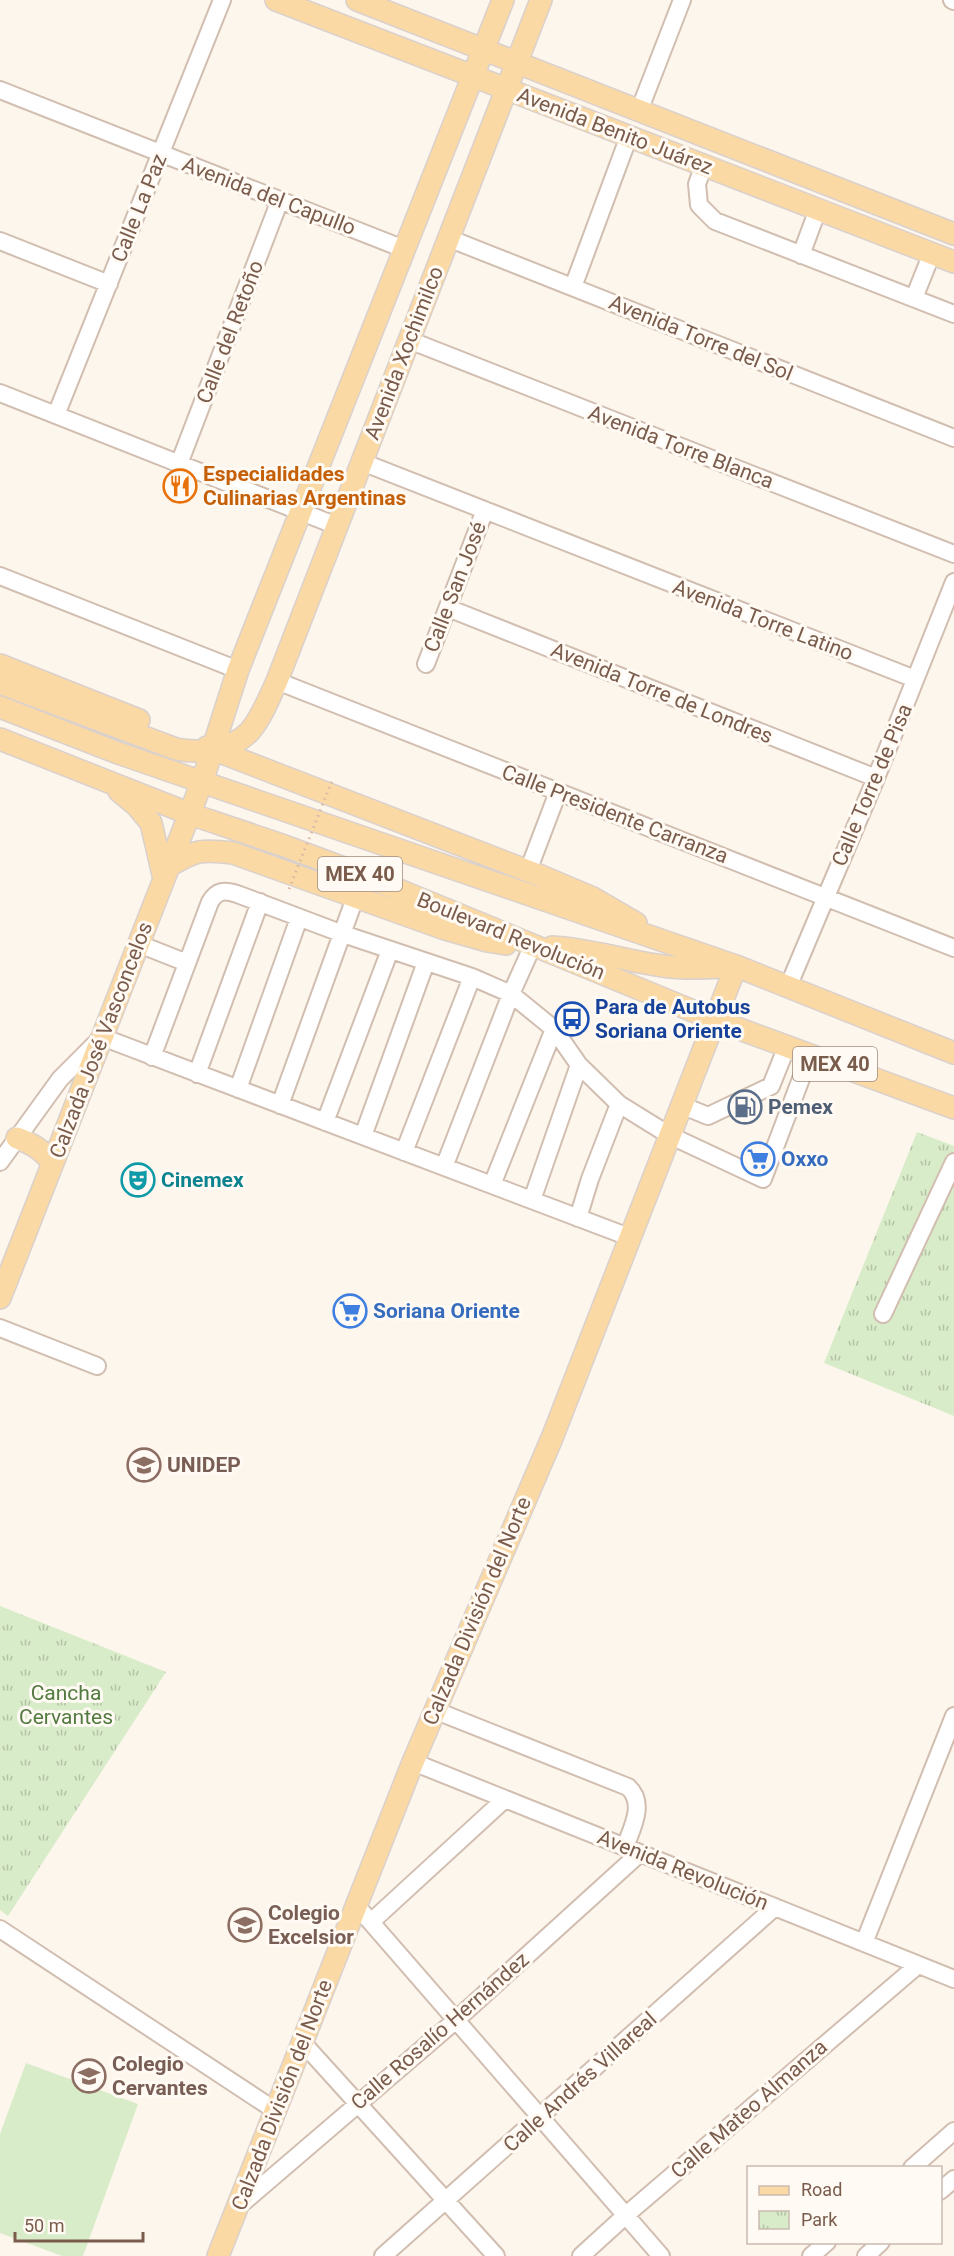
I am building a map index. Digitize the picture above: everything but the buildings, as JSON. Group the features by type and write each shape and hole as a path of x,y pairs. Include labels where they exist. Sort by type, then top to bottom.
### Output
{"main road":[{"name":"Avenida Benito Juárez","path":"276,0 954,262"},
{"name":"Avenida Benito Juárez","path":"357,0 954,234"},
{"name":"Avenida Xochimilco","path":"202,782 238,670 503,0"},
{"name":"Avenida Xochimilco","path":"213,750 238,740 250,731 277,681 541,0"},
{"path":"0,665 528,871 618,911 667,943"},
{"path":"0,683 176,749 213,750"},
{"name":"MEX 40","path":"0,707 118,753 736,966 954,1053"},
{"name":"Boulevard Revolución","path":"2,743 190,814 282,844 715,1020 954,1108"},
{"path":"110,782 137,806 151,823 167,872 194,851 211,850 232,854 445,929 487,941 584,950 660,966 683,968 736,966"},
{"name":"Calzada José Vasconcelos","path":"0,1298 202,782"},
{"name":"Calzada División del Norte","path":"219,2256 434,1710 552,1438 736,966"},
{"path":"17,1138 32,1143 53,1163"}],"street":[{"name":"Calle La Paz","path":"56,415 222,0"},
{"path":"639,111 682,0"},
{"name":"Avenida del Capullo","path":"0,90 404,249"},
{"path":"573,287 629,136"},
{"path":"704,165 697,184 699,205 715,221 954,314"},
{"name":"Calle del Retoño","path":"179,464 280,200"},
{"path":"801,255 818,209"},
{"name":"Avenida Torre del Sol","path":"448,238 954,438"},
{"path":"0,241 109,284"},
{"path":"914,298 932,253"},
{"name":"Avenida Torre Blanca","path":"409,340 954,554"},
{"path":"0,393 337,526"},
{"name":"Avenida Torre Latino","path":"362,462 915,679"},
{"name":"Calle San José","path":"426,664 485,510"},
{"path":"0,576 238,670"},
{"name":"Calle Torre de Pisa","path":"788,987 876,778 954,582"},
{"name":"Avenida Torre de Londres","path":"448,608 876,778"},
{"name":"Calle Presidente Carranza","path":"277,681 954,948"},
{"path":"528,871 558,792"},
{"path":"152,1057 214,895 220,891 260,902 343,934 472,977 511,994 554,1029 579,1065 619,1104 669,1135 763,1179 810,1054"},
{"path":"280,1105 355,898"},
{"path":"197,1074 260,902"},
{"path":"238,1089 299,918"},
{"path":"139,944 187,963"},
{"path":"444,1167 511,994 533,945"},
{"path":"325,1122 390,950"},
{"path":"363,1137 426,962"},
{"path":"404,1152 472,977"},
{"path":"492,1185 554,1029"},
{"path":"0,1161 60,1079 102,1037 629,1237"},
{"path":"681,1105 708,1116 771,1086 787,1046"},
{"path":"532,1200 579,1065"},
{"path":"578,1218 590,1179 619,1104"},
{"path":"883,1314 954,1162"},
{"path":"0,1328 97,1366"},
{"path":"434,1710 628,1787 637,1802 633,1850"},
{"path":"864,1943 954,1716"},
{"name":"Avenida Revolución","path":"413,1762 954,1979"},
{"path":"371,1922 505,1799"},
{"name":"Calle Rosalío Hernández","path":"238,2206 357,2102 456,2020 633,1850"},
{"path":"356,1905 661,2256"},
{"name":"Calle Andrés Villareal","path":"382,2256 775,1907"},
{"path":"0,1929 276,2111"},
{"name":"Calle Mateo Almanza","path":"581,2256 918,1965"},
{"path":"302,2042 496,2256"},
{"path":"914,2166 954,2131"},
{"path":"942,2189 954,2179"},
{"path":"812,2256 825,2244"},
{"path":"866,2256 879,2244"}],"path":[{"path":"289,890 332,781"}],"green space":[{"path":"917,1132 954,1146 954,1416 824,1363"},
{"name":"Cancha Cervantes","path":"0,1606 166,1672 8,1916 0,1910"},
{"path":"26,2063 138,2104 83,2256 62,2256 0,2233 0,2134"}],"place":[{"name":"Especialidades Culinarias Argentinas","path":"180,486"},
{"name":"Para de Autobus Soriana Oriente","path":"572,1019"},
{"name":"Pemex","path":"745,1107"},
{"name":"Oxxo","path":"758,1159"},
{"name":"Cinemex","path":"138,1180"},
{"name":"Soriana Oriente","path":"350,1311"},
{"name":"UNIDEP","path":"144,1465"},
{"name":"Colegio Excelsior","path":"245,1925"},
{"name":"Colegio Cervantes","path":"89,2076"}]}
